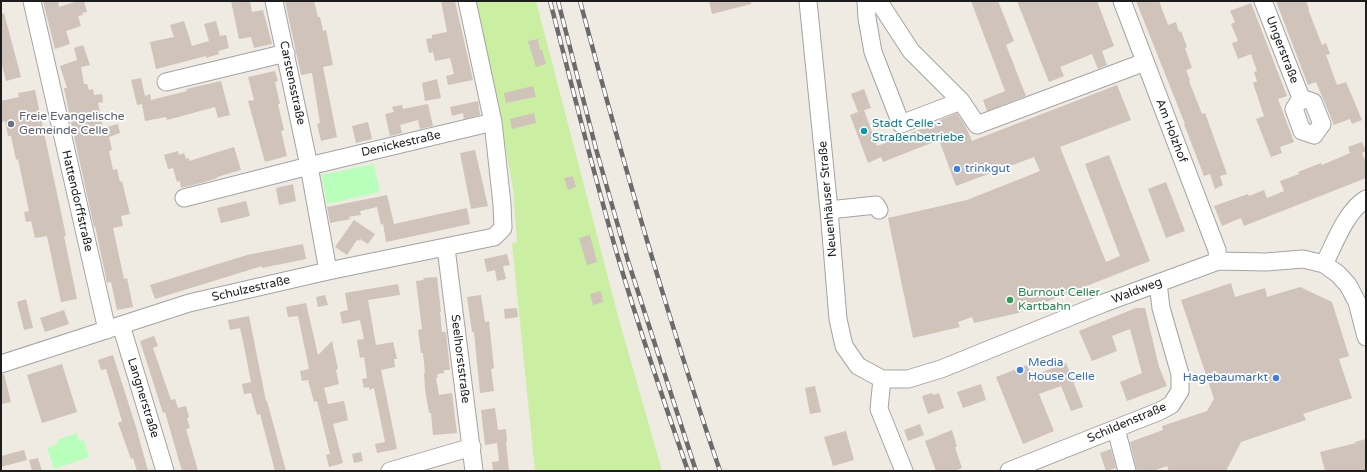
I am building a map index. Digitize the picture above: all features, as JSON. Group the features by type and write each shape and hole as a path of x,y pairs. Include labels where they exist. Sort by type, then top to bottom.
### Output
{"street":[{"name":"Hattendorffstraße","path":"32,1 114,328"},
{"name":"Carstensstraße","path":"274,1 309,166 328,271"},
{"path":"467,1 493,122"},
{"name":"Neuenhäuser Straße","path":"808,1 829,210 838,319 844,346 858,366 881,386"},
{"name":"Am Holzhof","path":"1122,1 1216,250 1218,261"},
{"name":"Ungerstraße","path":"1263,1 1301,98"},
{"path":"961,101 901,124 873,52 867,18 877,2 911,51 961,101 977,125 1145,62"},
{"path":"166,82 286,53"},
{"name":"Schulzestraße","path":"1,364 190,303 328,271 494,237 503,228 502,204 493,122"},
{"name":"Denickestraße","path":"309,166 493,122"},
{"path":"184,198 309,166"},
{"path":"1366,199 1349,214 1324,264 1338,274 1348,285 1357,302 1366,337"},
{"path":"829,210 876,205 879,210"},
{"name":"Seelhorststraße","path":"446,248 474,471"},
{"name":"Waldweg","path":"881,386 941,369 1158,283 1218,261 1266,262 1303,259 1324,264"},
{"name":"Schildenstraße","path":"1009,471 1116,429 1171,405 1180,390 1180,374 1161,308 1158,283"},
{"name":"Langnerstraße","path":"114,328 165,471"},
{"path":"881,386 879,408 904,471"},
{"path":"1116,429 1127,471"},
{"path":"390,471 472,447"}],"green space":[{"path":"473,1 536,1 618,316 662,471 535,471 512,243 517,242 513,189 498,106"},
{"path":"374,164 380,192 327,204 321,175"},
{"path":"77,433 79,441 84,440 89,457 54,469 47,448 58,444 57,440"}],"building":[{"path":"43,1 58,1 59,7 78,1 84,1 87,12 78,16 81,26 66,31 70,44 55,49"},
{"path":"231,1 250,1 252,12 263,10 272,44 254,48 251,37 239,39"},
{"path":"285,1 314,1 323,31 326,30 333,65 323,67 337,137 321,141 317,124 320,123 312,73 301,75"},
{"path":"441,1 455,1 473,80 448,85 446,76 454,74 450,58 435,61 433,52 429,53 426,39 432,38 432,35 447,32"},
{"path":"709,1 751,1 751,4 712,14"},
{"path":"971,1 998,1 1014,41 1006,45 1026,96 987,111 983,100 1005,91"},
{"path":"1017,1 1097,1 1114,46 1102,51 1107,65 1098,69 1092,54 1060,67 1064,76 1049,82"},
{"path":"1136,1 1159,1 1168,25 1176,22 1179,32 1181,31 1192,68 1186,70 1190,80 1189,81 1202,114 1205,113 1227,174 1220,176 1223,185 1215,189 1210,174 1204,176"},
{"path":"1276,1 1306,1 1322,45 1326,43 1330,54 1326,55 1337,85 1346,82 1362,120 1352,124 1350,119 1334,125 1316,82 1308,85"},
{"path":"1251,3 1287,96 1278,99 1294,142 1280,147 1282,153 1271,157 1256,119 1264,116 1253,83 1257,81 1254,72 1257,71 1251,54 1238,59 1232,43 1238,41 1231,24 1235,22 1230,11"},
{"path":"4,13 21,77 6,81 1,61 1,14"},
{"path":"184,21 192,46 209,41 204,24 216,21 220,36 226,35 229,48 218,51 219,54 206,58 206,56 156,69 150,42 174,37 170,25"},
{"path":"538,39 540,50 542,50 546,64 536,67 528,41"},
{"path":"83,45 90,65 81,67 84,84 87,84 89,90 93,89 94,95 102,94 103,102 98,103 103,128 118,124 120,133 109,137 112,150 109,151 113,170 117,169 120,182 122,181 130,214 121,216 123,226 113,228 124,279 127,278 133,307 117,310 111,282 107,283 69,113 64,88 67,88 60,66 77,60 74,48"},
{"path":"275,71 278,81 275,82 280,104 278,104 284,130 281,131 287,156 265,162 248,101 254,100 248,77"},
{"path":"141,78 145,96 150,94 151,100 187,91 186,89 221,81 230,115 218,118 215,107 167,120 166,117 145,121 142,104 137,105 131,80"},
{"path":"437,79 441,98 425,101 422,83"},
{"path":"1117,85 1131,120 1060,147 1106,262 1120,256 1085,164 1109,155 1150,261 1018,313 974,323 972,317 958,322 960,327 913,338 888,218 967,200 1040,171 1034,157 956,186 939,140 883,162 881,157 868,163 850,115 858,112 851,94 864,89 871,108 864,110 877,146 940,122 940,120 957,113 966,127 972,141"},
{"path":"533,86 536,97 506,103 504,93"},
{"path":"35,90 66,236 64,236 77,299 61,302 47,236 35,238 31,221 26,222 24,212 29,211 18,159 16,160 11,136 8,136 5,121 1,122 1,101 19,97 18,93"},
{"path":"478,101 480,115 464,119 463,113 452,116 450,107"},
{"path":"428,104 433,126 420,129 418,120 400,125 402,133 390,136 385,114 394,112 392,107 402,105 403,109"},
{"path":"534,113 536,123 512,129 510,119"},
{"path":"368,122 372,139 356,143 352,126"},
{"path":"1362,142 1366,151 1362,153 1366,163 1366,178 1244,226 1241,218 1222,226 1214,206 1264,190 1267,198 1284,191 1280,181 1299,174 1298,172 1321,163 1322,165 1350,153 1348,147"},
{"path":"234,147 241,170 181,188 180,181 177,182 173,168 168,169 164,155 178,151 179,155 184,153 186,159 189,158 189,161"},
{"path":"475,150 488,206 471,209 460,153"},
{"path":"573,176 576,187 568,190 564,178"},
{"path":"1166,182 1185,231 1166,238 1148,189"},
{"path":"293,184 296,201 279,205 276,188"},
{"path":"387,195 394,224 467,208 470,224 386,242 383,223 381,225 377,207 360,211 361,215 348,217 351,219 330,223 327,207"},
{"path":"246,201 250,216 221,223 217,208"},
{"path":"354,220 375,234 368,244 360,239 359,241 357,240 347,255 335,247"},
{"path":"590,235 597,262 587,265 579,238"},
{"path":"303,244 306,259 262,268 262,266 155,299 150,285 247,255"},
{"path":"507,254 510,265 503,266 506,279 497,281 495,270 487,272 484,259"},
{"path":"437,277 442,332 446,332 450,370 444,370 444,373 437,374 438,377 436,378 439,395 452,393 457,433 433,435 431,413 429,413 425,389 423,353 421,353 418,330 422,329 416,281 424,280 423,278"},
{"name":"Hagebaumarkt","path":"1231,283 1235,297 1265,288 1267,297 1300,287 1332,302 1349,356 1339,359 1352,398 1303,414 1306,420 1241,442 1226,471 1169,471 1167,466 1153,471 1137,471 1130,442 1163,430 1162,426 1207,411 1214,399 1181,300"},
{"path":"398,284 400,295 368,300 376,345 393,342 397,359 394,359 395,367 381,370 397,449 377,453 375,444 385,442 374,388 369,390 369,387 364,388 362,379 367,378 364,357 360,358 357,340 364,339 360,320 342,324 340,312 348,310 345,293"},
{"path":"601,291 603,302 593,305 590,294"},
{"path":"325,295 328,305 318,307 316,297"},
{"path":"481,295 485,322 489,321 494,368 491,369 494,391 480,393 474,332 472,332 467,297"},
{"path":"26,299 33,328 24,330 17,302"},
{"path":"306,303 318,355 332,341 338,369 336,370 339,384 324,388 328,404 344,401 348,420 333,424 343,463 329,467 326,455 330,454 317,401 314,402 308,380 302,381 300,371 309,369 298,316 288,317 286,307"},
{"path":"517,308 518,317 505,319 504,309"},
{"path":"1136,308 1145,308 1159,367 1167,386 1127,401 1120,382 1142,373 1130,329 1112,336 1117,351 1092,361 1079,331"},
{"path":"64,310 69,324 45,332 40,318"},
{"path":"249,316 266,401 286,471 275,471 260,414 257,415 251,393 244,394 242,384 251,382 243,341 240,328 230,330 228,320"},
{"path":"154,336 158,346 153,348 171,400 175,399 178,408 186,406 190,428 186,429 198,471 182,471 165,412 163,413 140,341"},
{"path":"113,355 136,427 148,471 137,471 133,458 131,459 118,423 122,421 106,369 101,370 98,360"},
{"path":"1066,363 1083,407 1071,411 1061,386 1039,394 1054,431 1023,444 996,377 1027,365 1032,376"},
{"path":"62,364 77,412 42,423 27,375"},
{"path":"1,374 4,374 11,402 1,404"},
{"path":"981,384 986,400 963,408 957,392"},
{"path":"815,386 821,412 810,414 805,388"},
{"path":"932,393 933,395 939,393 944,408 928,414 922,396"},
{"path":"495,408 498,430 506,429 509,471 493,471 492,462 499,461 497,443 485,445 481,410"},
{"path":"920,424 924,435 908,441 904,430"},
{"path":"952,430 957,447 955,447 962,468 955,471 936,471 925,441"},
{"path":"846,431 854,460 833,466 824,437"},
{"path":"1366,439 1366,471 1325,471 1320,452"},
{"path":"1111,449 1116,468 1106,471 1100,453"},
{"path":"24,450 27,460 1,467 1,456"},
{"path":"361,452 363,461 354,463 352,454"},
{"path":"38,458 42,471 32,471 29,460"}],"railway":[{"path":"550,1 610,231 636,316 688,471"},
{"path":"558,1 596,149 628,261 696,471"},
{"path":"580,1 646,237 700,413 720,471"}],"place":[{"name":"Freie Evangelische Gemeinde Celle","path":"11,124"},
{"name":"Stadt Celle - Straßenbetriebe","path":"864,131"},
{"name":"trinkgut","path":"957,169"},
{"name":"Burnout Celler Kartbahn","path":"1010,300"},
{"name":"Media House Celle","path":"1020,370"},
{"name":"Hagebaumarkt","path":"1276,378"}]}
